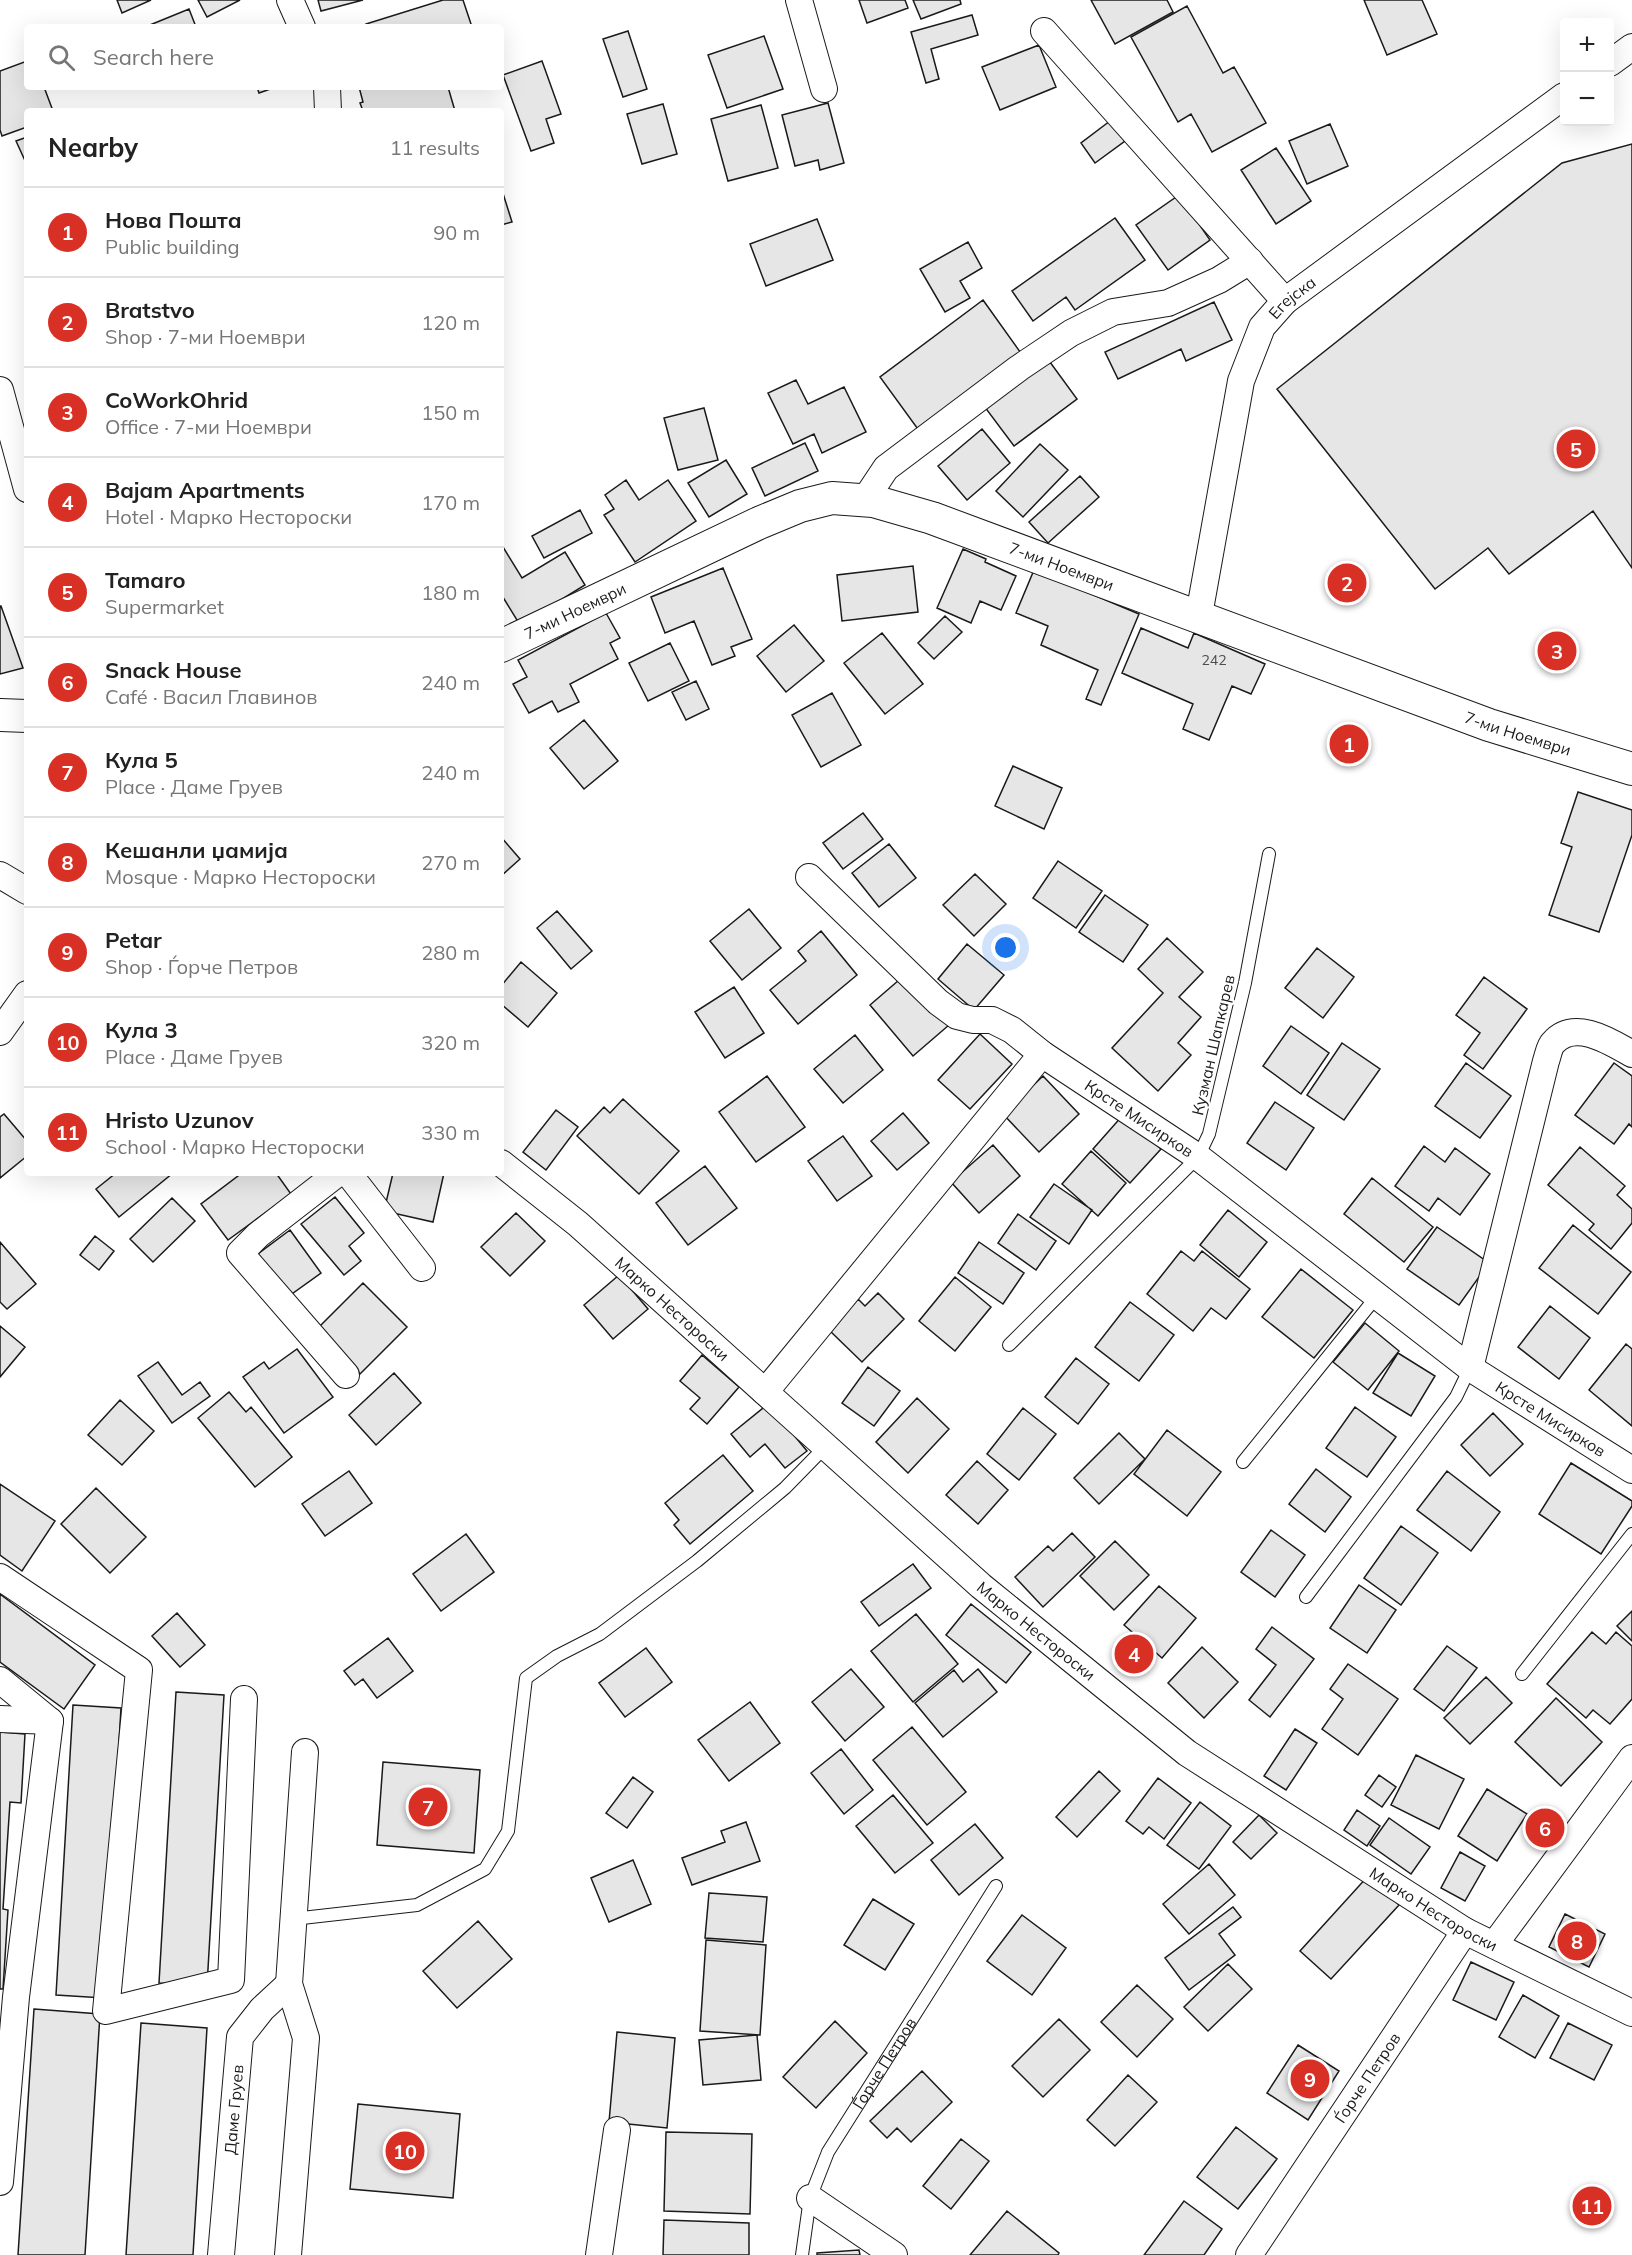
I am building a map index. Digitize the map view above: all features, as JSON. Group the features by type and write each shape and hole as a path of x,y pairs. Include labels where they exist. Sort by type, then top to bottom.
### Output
{"street":[{"path":"290,0 301,24"},
{"path":"799,0 824,89"},
{"path":"1044,31 1285,301"},
{"path":"1614,60 1632,47"},
{"path":"327,90 328,108"},
{"name":"Егејска","path":"1199,615 1241,381 1262,327 1285,301 1560,99"},
{"path":"864,501 886,468 1019,368 1071,333 1113,312 1168,303 1219,280 1250,261"},
{"path":"0,390 24,478"},
{"name":"7-ми Ноември","path":"504,645 738,532 800,506 832,498 873,501 932,518 1199,615 1489,725 1632,769"},
{"path":"0,715 24,716"},
{"path":"0,875 24,889"},
{"name":"Крсте Мисирков","path":"809,877 938,1002 957,1016 973,1020 992,1020 1012,1030 1042,1054 1198,1158 1470,1368 1632,1470"},
{"path":"0,1032 24,998"},
{"path":"1470,1368 1552,1043 1567,1034 1586,1032 1632,1054"},
{"path":"765,1392 1042,1054"},
{"name":"Марко Нестороски","path":"504,1165 578,1224 981,1586 1187,1753 1465,1930 1632,2013"},
{"path":"334,1176 258,1235 240,1253 346,1375"},
{"path":"350,1176 422,1268"},
{"path":"0,1577 139,1670 106,2011 231,1980 244,1698"},
{"path":"0,1680 50,1721"},
{"path":"0,1719 50,1721"},
{"path":"0,2182 8,1996 50,1721"},
{"path":"288,2255 306,2038 289,1984 305,1752"},
{"path":"1494,1944 1632,1758"},
{"name":"Ѓорче Петров","path":"1248,2255 1465,1930"},
{"name":"Даме Груев","path":"221,2255 240,2037 262,2009 289,1984"},
{"path":"599,2255 617,2130"},
{"path":"810,2198 894,2255"}],"lane":[{"name":"Кузман Шапкарев","path":"1009,1345 1198,1158 1209,1134 1245,983 1269,854"},
{"path":"1243,1462 1377,1296"},
{"path":"1306,1596 1456,1397 1470,1368"},
{"path":"293,1919 417,1905 485,1869 508,1831 526,1678 557,1656 600,1634 697,1561 784,1488 826,1446"},
{"path":"1522,1674 1632,1534"},
{"name":"Ѓорче Петров","path":"802,2255 810,2198 828,2152 996,1886"}],"building":[{"path":"117,0 151,0 122,13"},
{"path":"198,0 240,0 207,17"},
{"path":"318,0 363,0 321,11"},
{"path":"443,0 463,0 471,24 366,24"},
{"path":"859,0 905,0 908,8 867,23"},
{"path":"913,0 960,0 961,4 921,19"},
{"path":"1091,0 1167,0 1173,12 1115,44"},
{"path":"1364,0 1422,0 1437,34 1387,55"},
{"path":"1187,6 1223,73 1234,67 1266,123 1212,152 1191,114 1178,122 1131,37"},
{"path":"189,9 195,24 152,24"},
{"path":"972,15 978,35 931,49 939,79 926,83 911,32"},
{"path":"628,31 647,89 623,97 603,39"},
{"path":"764,36 783,89 727,108 708,55"},
{"path":"1039,45 1056,87 1000,110 982,67"},
{"path":"542,61 561,114 546,119 554,143 531,151 504,75"},
{"path":"24,62 24,90 45,90 52,108 24,108 24,128 2,136 0,130 0,71"},
{"path":"360,90 449,90 454,108 362,108 360,103 363,102"},
{"path":"828,103 844,163 820,170 818,160 795,166 782,115"},
{"path":"663,104 677,154 642,164 627,114"},
{"path":"761,105 778,168 728,181 711,119"},
{"path":"1110,121 1125,141 1095,163 1081,143"},
{"path":"1330,124 1348,166 1307,184 1289,141"},
{"path":"24,138 24,158 16,141"},
{"path":"1632,144 1632,568 1593,511 1509,574 1488,548 1435,589 1277,389 1562,163"},
{"path":"1276,148 1311,201 1276,224 1241,170"},
{"path":"1179,195 1210,240 1168,270 1136,225"},
{"path":"504,197 512,222 504,224"},
{"path":"1115,218 1145,260 1075,310 1066,297 1033,321 1012,291"},
{"path":"817,219 833,260 766,286 750,244"},
{"path":"968,242 982,268 960,281 970,298 945,312 920,269"},
{"path":"983,300 1023,356 920,432 880,377"},
{"path":"1214,302 1232,340 1186,361 1181,349 1118,379 1105,352"},
{"path":"1047,358 1077,399 1014,446 984,406"},
{"path":"796,380 808,404 844,387 866,432 822,453 814,434 793,444 768,393"},
{"path":"704,408 718,460 678,470 664,418"},
{"path":"982,429 1010,463 967,500 938,466"},
{"path":"805,443 818,471 765,496 752,468"},
{"path":"1040,444 1068,470 1023,517 996,491"},
{"path":"726,460 747,494 709,517 688,483"},
{"path":"1080,476 1099,497 1048,543 1029,522"},
{"path":"626,480 639,500 668,480 696,521 635,562 604,515 614,509 605,495"},
{"path":"580,510 592,533 544,558 532,536"},
{"path":"504,549 522,578 565,552 585,585 520,625 504,599"},
{"path":"963,549 1016,576 1001,610 980,601 971,623 937,608"},
{"path":"913,566 918,612 842,621 837,575"},
{"path":"723,568 752,639 731,647 735,656 712,665 694,621 665,633 651,597"},
{"path":"1034,570 1139,614 1101,705 1086,699 1098,670 1041,645 1048,626 1016,613"},
{"path":"0,606 23,668 0,674"},
{"path":"606,613 620,638 610,643 618,659 570,684 579,702 558,712 552,701 529,713 513,684 527,677 518,660"},
{"path":"945,616 962,632 934,659 918,643"},
{"path":"794,625 824,661 786,692 757,656"},
{"path":"1141,628 1188,648 1194,633 1265,664 1251,694 1232,686 1209,740 1183,729 1193,704 1122,673"},
{"path":"882,633 923,684 885,714 844,663"},
{"path":"670,643 689,681 648,701 629,663"},
{"path":"696,681 709,709 686,720 672,692"},
{"path":"832,693 861,745 821,767 792,715"},
{"path":"584,720 618,761 584,789 550,748"},
{"path":"1013,766 1062,788 1044,829 995,806"},
{"path":"1578,792 1632,810 1632,835 1599,932 1549,915 1572,847 1561,843"},
{"path":"863,813 883,839 843,869 823,843"},
{"path":"504,840 520,859 504,873"},
{"path":"889,844 916,878 879,907 852,873"},
{"path":"1058,861 1102,891 1076,928 1033,898"},
{"path":"975,874 1006,904 974,936 943,905"},
{"path":"1105,895 1148,925 1123,962 1079,932"},
{"path":"749,909 781,948 742,980 710,941"},
{"path":"557,911 592,951 571,969 537,928"},
{"path":"821,931 857,975 798,1024 770,990 806,961 798,951"},
{"path":"1167,938 1203,972 1179,997 1201,1017 1178,1043 1191,1055 1158,1091 1112,1048 1163,993 1138,969"},
{"path":"967,944 1004,975 974,1010 938,979"},
{"path":"1317,948 1354,977 1323,1018 1285,988"},
{"path":"521,962 557,993 528,1027 504,1007 504,982"},
{"path":"906,974 949,1025 913,1056 870,1005"},
{"path":"1484,977 1527,1009 1483,1069 1464,1055 1480,1033 1456,1015"},
{"path":"734,987 764,1033 725,1058 695,1012"},
{"path":"1291,1026 1329,1053 1301,1094 1263,1066"},
{"path":"980,1034 1012,1064 970,1109 938,1080"},
{"path":"855,1035 883,1070 843,1103 814,1069"},
{"path":"1342,1043 1380,1069 1344,1120 1307,1095"},
{"path":"1466,1063 1511,1096 1480,1138 1435,1106"},
{"path":"1614,1063 1632,1076 1632,1127 1629,1124 1614,1144 1575,1115"},
{"path":"767,1076 805,1127 756,1162 719,1112"},
{"path":"1043,1076 1079,1114 1039,1152 1003,1114"},
{"path":"623,1099 679,1151 639,1194 577,1136 604,1107 610,1113"},
{"path":"1275,1102 1314,1128 1286,1170 1247,1143"},
{"path":"556,1110 578,1127 546,1170 523,1152"},
{"path":"903,1113 929,1143 897,1170 871,1141"},
{"path":"4,1114 24,1137 24,1158 0,1178 0,1117"},
{"path":"1123,1115 1161,1149 1130,1183 1093,1149"},
{"path":"843,1136 872,1176 837,1201 808,1161"},
{"path":"993,1145 1020,1176 979,1213 951,1182"},
{"path":"1424,1146 1445,1162 1455,1148 1490,1174 1460,1215 1438,1198 1429,1211 1395,1186"},
{"path":"1580,1147 1625,1186 1617,1195 1632,1209 1632,1223 1611,1249 1589,1230 1594,1224 1548,1185"},
{"path":"1091,1151 1126,1183 1098,1216 1062,1184"},
{"path":"705,1166 737,1208 688,1245 656,1203"},
{"path":"112,1176 169,1176 119,1217 96,1189"},
{"path":"238,1176 278,1176 291,1194 228,1240 201,1204"},
{"path":"392,1176 443,1176 433,1222 384,1211"},
{"path":"1372,1178 1433,1227 1404,1262 1344,1214"},
{"path":"1054,1184 1092,1210 1069,1244 1030,1217"},
{"path":"335,1197 364,1233 349,1246 361,1261 344,1275 301,1224"},
{"path":"172,1198 195,1221 153,1262 130,1239"},
{"path":"1228,1210 1267,1242 1239,1277 1200,1245"},
{"path":"516,1213 545,1241 510,1276 481,1247"},
{"path":"1018,1214 1056,1241 1036,1270 998,1243"},
{"path":"1573,1225 1631,1272 1598,1314 1539,1268"},
{"path":"1437,1227 1489,1263 1459,1305 1407,1269"},
{"path":"290,1230 321,1273 282,1301 251,1259"},
{"path":"95,1236 114,1251 99,1270 80,1255"},
{"path":"0,1242 36,1284 7,1309 0,1302"},
{"path":"979,1242 1024,1273 1003,1304 958,1273"},
{"path":"1181,1251 1194,1261 1202,1251 1250,1289 1226,1319 1211,1308 1193,1331 1147,1294"},
{"path":"1301,1269 1353,1310 1314,1358 1262,1317"},
{"path":"619,1275 648,1309 613,1339 584,1305"},
{"path":"955,1277 991,1307 955,1351 919,1321"},
{"path":"363,1283 407,1327 360,1374 316,1330"},
{"path":"878,1293 904,1319 862,1362 828,1329 858,1299 865,1306"},
{"path":"1130,1302 1174,1335 1139,1381 1095,1347"},
{"path":"1550,1306 1590,1338 1559,1379 1518,1347"},
{"path":"1365,1323 1399,1351 1368,1390 1333,1362"},
{"path":"0,1326 25,1347 0,1377"},
{"path":"1626,1344 1632,1349 1632,1426 1589,1390"},
{"path":"297,1349 333,1397 284,1433 243,1377 264,1362 269,1369"},
{"path":"1398,1353 1435,1376 1411,1416 1373,1393"},
{"path":"702,1355 739,1387 707,1424 690,1409 700,1398 680,1381"},
{"path":"1076,1358 1109,1384 1078,1424 1045,1397"},
{"path":"158,1362 182,1395 200,1382 210,1396 172,1423 138,1376"},
{"path":"868,1367 900,1391 874,1426 842,1403"},
{"path":"394,1373 421,1403 376,1445 349,1415"},
{"path":"229,1392 246,1412 251,1407 292,1457 255,1487 198,1418"},
{"path":"917,1398 949,1429 908,1473 876,1442"},
{"path":"120,1400 154,1431 122,1465 88,1435"},
{"path":"768,1404 807,1451 785,1468 765,1444 750,1457 731,1434"},
{"path":"1355,1407 1396,1437 1367,1477 1326,1448"},
{"path":"1023,1408 1056,1434 1019,1480 987,1454"},
{"path":"1493,1413 1523,1444 1490,1476 1461,1445"},
{"path":"1167,1430 1221,1472 1187,1516 1134,1474"},
{"path":"1119,1433 1145,1459 1099,1504 1074,1478"},
{"path":"723,1455 753,1491 690,1544 674,1525 679,1520 665,1503"},
{"path":"977,1461 1008,1490 978,1524 946,1495"},
{"path":"1571,1463 1632,1501 1632,1506 1601,1554 1539,1514"},
{"path":"1316,1469 1351,1497 1325,1532 1289,1504"},
{"path":"349,1471 372,1503 325,1536 302,1504"},
{"path":"1447,1471 1500,1512 1471,1551 1417,1510"},
{"path":"0,1484 55,1521 22,1571 0,1555"},
{"path":"96,1488 146,1537 110,1573 61,1524"},
{"path":"1401,1526 1438,1553 1401,1605 1364,1578"},
{"path":"1271,1530 1305,1555 1275,1597 1241,1572"},
{"path":"1072,1533 1095,1557 1043,1607 1015,1577 1048,1546 1053,1551"},
{"path":"466,1534 494,1572 441,1611 413,1574"},
{"path":"1115,1541 1149,1575 1114,1610 1080,1576"},
{"path":"913,1564 931,1588 879,1626 861,1602"},
{"path":"1359,1585 1396,1610 1367,1653 1330,1628"},
{"path":"1159,1586 1196,1618 1162,1658 1124,1625"},
{"path":"0,1594 95,1665 64,1709 0,1662"},
{"path":"971,1604 1031,1652 1006,1683 946,1635"},
{"path":"1632,1611 1632,1641 1617,1626"},
{"path":"177,1613 205,1645 180,1667 152,1636"},
{"path":"916,1614 958,1664 913,1702 871,1651"},
{"path":"1272,1627 1314,1659 1270,1717 1249,1700 1276,1665 1256,1649"},
{"path":"1592,1632 1606,1644 1616,1632 1632,1646 1632,1699 1610,1724 1593,1710 1586,1718 1547,1684"},
{"path":"388,1638 413,1671 377,1698 363,1679 355,1685 344,1671"},
{"path":"1447,1646 1477,1668 1444,1711 1414,1689"},
{"path":"1202,1647 1238,1682 1204,1718 1168,1683"},
{"path":"646,1648 672,1682 625,1717 599,1683"},
{"path":"1348,1664 1398,1699 1358,1755 1322,1729 1343,1699 1330,1689"},
{"path":"851,1669 884,1707 845,1741 812,1702"},
{"path":"978,1669 997,1692 943,1737 915,1703 954,1670 963,1682"},
{"path":"1486,1677 1512,1703 1470,1744 1444,1718"},
{"path":"176,1692 224,1695 207,1986 159,1983"},
{"path":"1556,1698 1602,1742 1561,1786 1515,1742"},
{"path":"750,1702 780,1743 729,1781 698,1740"},
{"path":"73,1705 121,1708 104,1998 56,1995"},
{"path":"912,1727 966,1792 927,1825 873,1760"},
{"path":"1295,1729 1317,1743 1286,1790 1264,1776"},
{"path":"0,1732 25,1734 21,1803 10,1802 3,1909 8,1910 3,1989 0,1989"},
{"path":"841,1749 873,1790 844,1814 811,1773"},
{"path":"1416,1755 1464,1779 1439,1829 1391,1805"},
{"path":"383,1762 480,1770 474,1853 377,1845"},
{"path":"1099,1771 1120,1791 1077,1837 1056,1817"},
{"path":"1379,1775 1396,1787 1382,1807 1365,1795"},
{"path":"633,1777 653,1792 627,1828 606,1813"},
{"path":"1158,1778 1191,1803 1164,1839 1149,1827 1143,1834 1126,1821"},
{"path":"1487,1789 1527,1814 1497,1861 1458,1836"},
{"path":"893,1795 933,1843 895,1873 856,1826"},
{"path":"1200,1802 1231,1826 1199,1869 1167,1845"},
{"path":"1357,1810 1380,1826 1367,1846 1344,1830"},
{"path":"1259,1815 1277,1833 1251,1859 1233,1842"},
{"path":"1389,1818 1430,1847 1411,1874 1370,1845"},
{"path":"746,1822 760,1861 692,1885 682,1858 725,1842 721,1831"},
{"path":"975,1824 1003,1858 959,1895 931,1860"},
{"path":"1460,1852 1485,1866 1465,1901 1441,1888"},
{"path":"633,1860 651,1904 609,1922 591,1878"},
{"path":"1209,1864 1235,1895 1189,1934 1163,1904"},
{"path":"1368,1876 1399,1905 1331,1979 1300,1951"},
{"path":"709,1893 767,1897 763,1942 705,1938"},
{"path":"873,1899 914,1924 885,1970 844,1945"},
{"path":"1233,1907 1241,1917 1219,1934 1235,1955 1189,1990 1165,1958"},
{"path":"1565,1914 1605,1934 1589,1967 1549,1947"},
{"path":"1022,1915 1066,1948 1032,1995 987,1961"},
{"path":"478,1921 512,1959 457,2008 423,1971"},
{"path":"706,1940 766,1945 760,2035 700,2031"},
{"path":"1471,1962 1514,1982 1496,2020 1453,2000"},
{"path":"1228,1964 1252,1989 1208,2031 1184,2007"},
{"path":"1137,1985 1173,2019 1137,2057 1101,2022"},
{"path":"1523,1995 1559,2016 1535,2058 1499,2037"},
{"path":"34,2009 100,2014 85,2255 18,2255"},
{"path":"1059,2019 1090,2050 1043,2097 1012,2066"},
{"path":"835,2021 867,2053 816,2108 783,2077"},
{"path":"141,2023 207,2028 193,2255 126,2255"},
{"path":"1568,2023 1612,2045 1594,2080 1550,2058"},
{"path":"617,2032 675,2038 667,2128 609,2122"},
{"path":"757,2035 761,2080 703,2085 699,2040"},
{"path":"1298,2045 1339,2071 1308,2120 1267,2093"},
{"path":"922,2071 952,2102 911,2142 897,2128 887,2138 870,2121"},
{"path":"1128,2075 1157,2102 1115,2146 1087,2120"},
{"path":"358,2104 460,2114 453,2198 350,2189"},
{"path":"1236,2127 1277,2159 1238,2209 1197,2177"},
{"path":"666,2132 752,2134 750,2214 664,2211"},
{"path":"961,2139 989,2161 951,2209 923,2186"},
{"path":"1184,2201 1222,2229 1204,2255 1144,2255"},
{"path":"1007,2211 1059,2253 1058,2255 970,2255"},
{"path":"664,2220 749,2223 749,2255 663,2255"},
{"path":"859,2250 860,2255 817,2255 817,2253"}],"place":[{"name":"Tamaro","path":"1576,449"},
{"name":"Bratstvo","path":"1347,583"},
{"name":"CoWorkOhrid","path":"1557,651"},
{"name":"Нова Пошта","path":"1349,744"},
{"name":"Bajam Apartments","path":"1134,1654"},
{"name":"Кула 5","path":"428,1807"},
{"name":"Snack House","path":"1545,1828"},
{"name":"Кешанли џамија","path":"1577,1941"},
{"name":"Petar","path":"1310,2079"},
{"name":"Кула 3","path":"405,2151"},
{"name":"Hristo Uzunov","path":"1592,2206"}]}
